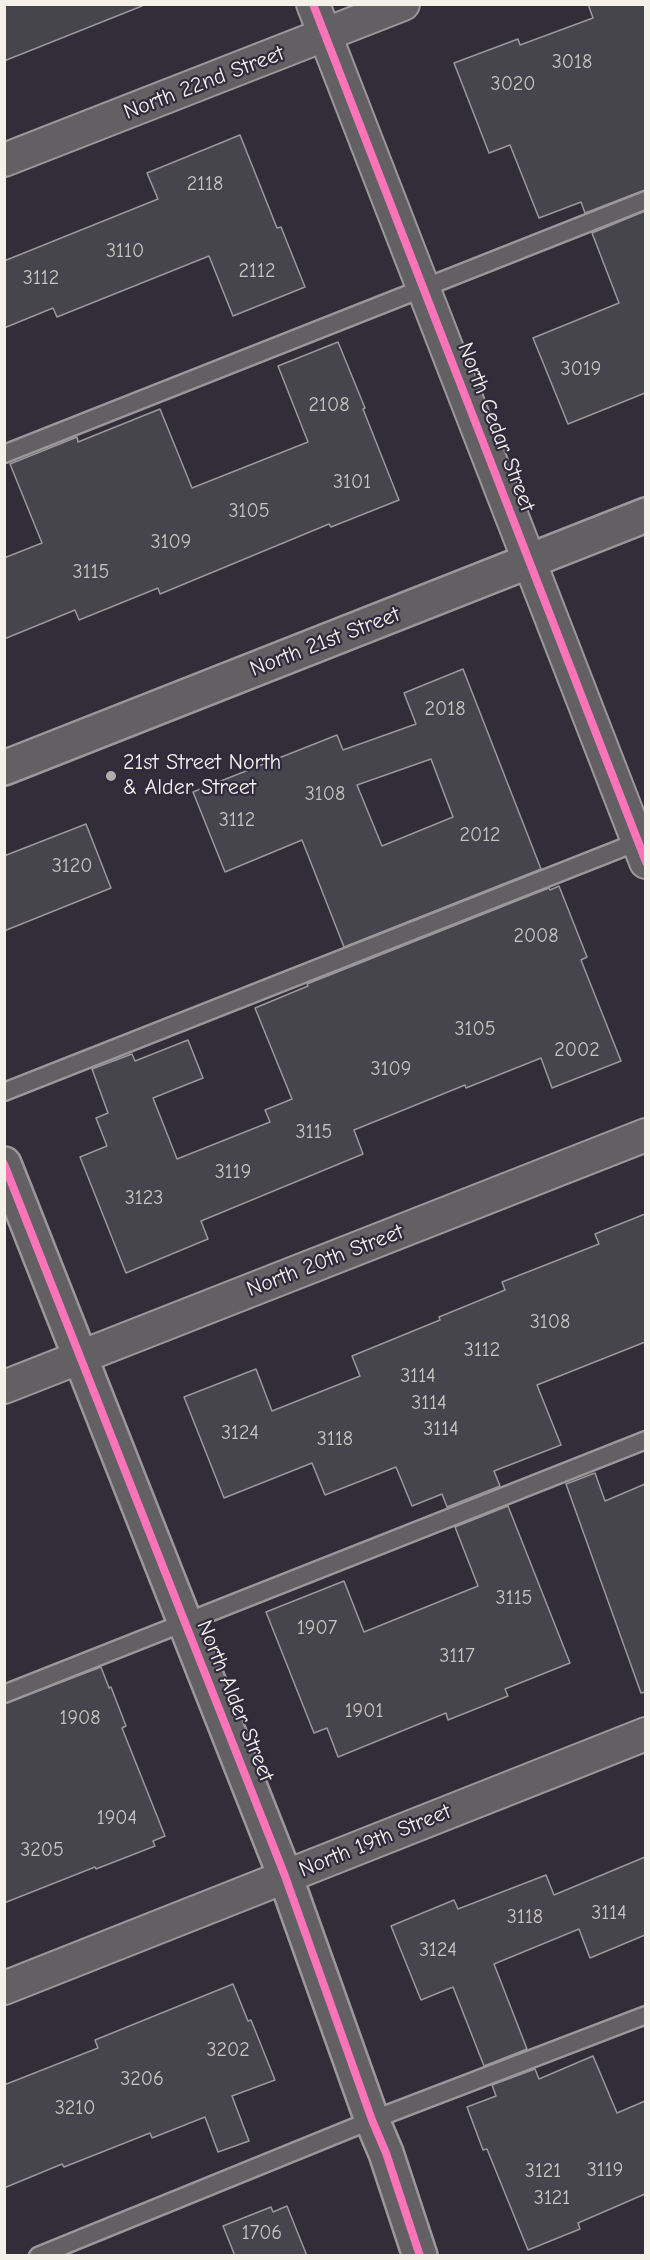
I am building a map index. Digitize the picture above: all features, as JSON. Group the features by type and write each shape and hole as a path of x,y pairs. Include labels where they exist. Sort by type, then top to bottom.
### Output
{"street":[{"name":"North Cedar Street","path":"313,4 529,562 643,848"},
{"name":"North 22nd Street","path":"4,160 404,4"},
{"name":"North 21st Street","path":"4,768 645,516"},
{"name":"North 20th Street","path":"4,1387 645,1135"},
{"name":"North Alder Street","path":"4,1164 285,1876 372,2120 386,2153 420,2256"},
{"name":"North 19th Street","path":"4,1988 645,1734"}],"lane":[{"path":"4,454 423,290 645,200"},
{"path":"4,1092 643,848"},
{"path":"4,1694 645,1440"},
{"path":"39,2256 372,2120 645,2015"}],"building":[{"path":"4,4 142,4 142,6 4,61"},
{"path":"588,4 645,4 645,190 585,213 581,202 539,218 510,145 489,153 454,63 518,39 520,45 593,18"},
{"path":"240,135 277,228 281,227 305,287 233,316 209,256 57,317 53,308 4,328 4,261 158,199 147,173"},
{"path":"645,211 645,393 568,424 533,338 619,303 592,233"},
{"path":"338,342 399,500 331,527 329,524 160,594 158,588 79,620 75,610 4,639 4,558 42,543 10,464 77,437 78,442 160,409 192,488 308,442 278,366"},
{"path":"463,669 541,869 344,947 302,840 225,872 193,792 337,735 343,750 416,724 404,693","holes":["431,759 453,817 382,846 357,785"]},
{"path":"86,824 111,888 4,931 4,856"},
{"path":"559,886 587,957 581,960 621,1061 552,1088 541,1058 466,1088 465,1085 354,1130 363,1154 201,1221 208,1239 126,1273 80,1157 107,1146 96,1118 108,1113 92,1069 132,1054 135,1061 188,1040 203,1078 153,1098 177,1159 270,1122 265,1110 292,1099 255,1008 308,986 307,984"},
{"path":"645,1214 645,1342 537,1385 561,1445 494,1471 500,1486 447,1507 442,1494 412,1506 396,1467 325,1495 312,1463 224,1498 184,1397 256,1369 272,1411 360,1376 352,1356 440,1320 439,1317 505,1290 502,1282 599,1244 595,1234"},
{"path":"595,1473 605,1501 645,1484 645,1692 641,1693 566,1484"},
{"path":"508,1506 570,1663 505,1689 508,1696 448,1720 446,1713 338,1757 327,1728 314,1733 266,1612 344,1581 364,1632 478,1586 455,1527"},
{"path":"101,1667 126,1726 122,1728 165,1836 153,1841 155,1846 4,1903 4,1704"},
{"path":"645,1857 645,1935 590,1958 579,1929 494,1964 527,2049 484,2066 453,1987 421,2000 391,1926 454,1900 458,1909 546,1875 554,1895"},
{"path":"233,1984 248,2021 251,2020 275,2080 232,2096 249,2141 218,2152 205,2117 152,2138 150,2133 64,2167 62,2164 4,2188 4,2085 98,2048 95,2040"},
{"path":"593,2056 617,2113 645,2101 645,2194 578,2223 580,2229 528,2250 487,2149 483,2150 467,2107 496,2096 492,2085 535,2069 539,2079"},
{"path":"287,2206 307,2256 235,2256 223,2226 271,2207 273,2212"}],"cycle path":[{"path":"313,4 646,862"},
{"path":"4,1164 285,1876 372,2120 386,2153 420,2256"}],"place":[{"name":"21st Street North & Alder Street","path":"111,776"}]}
